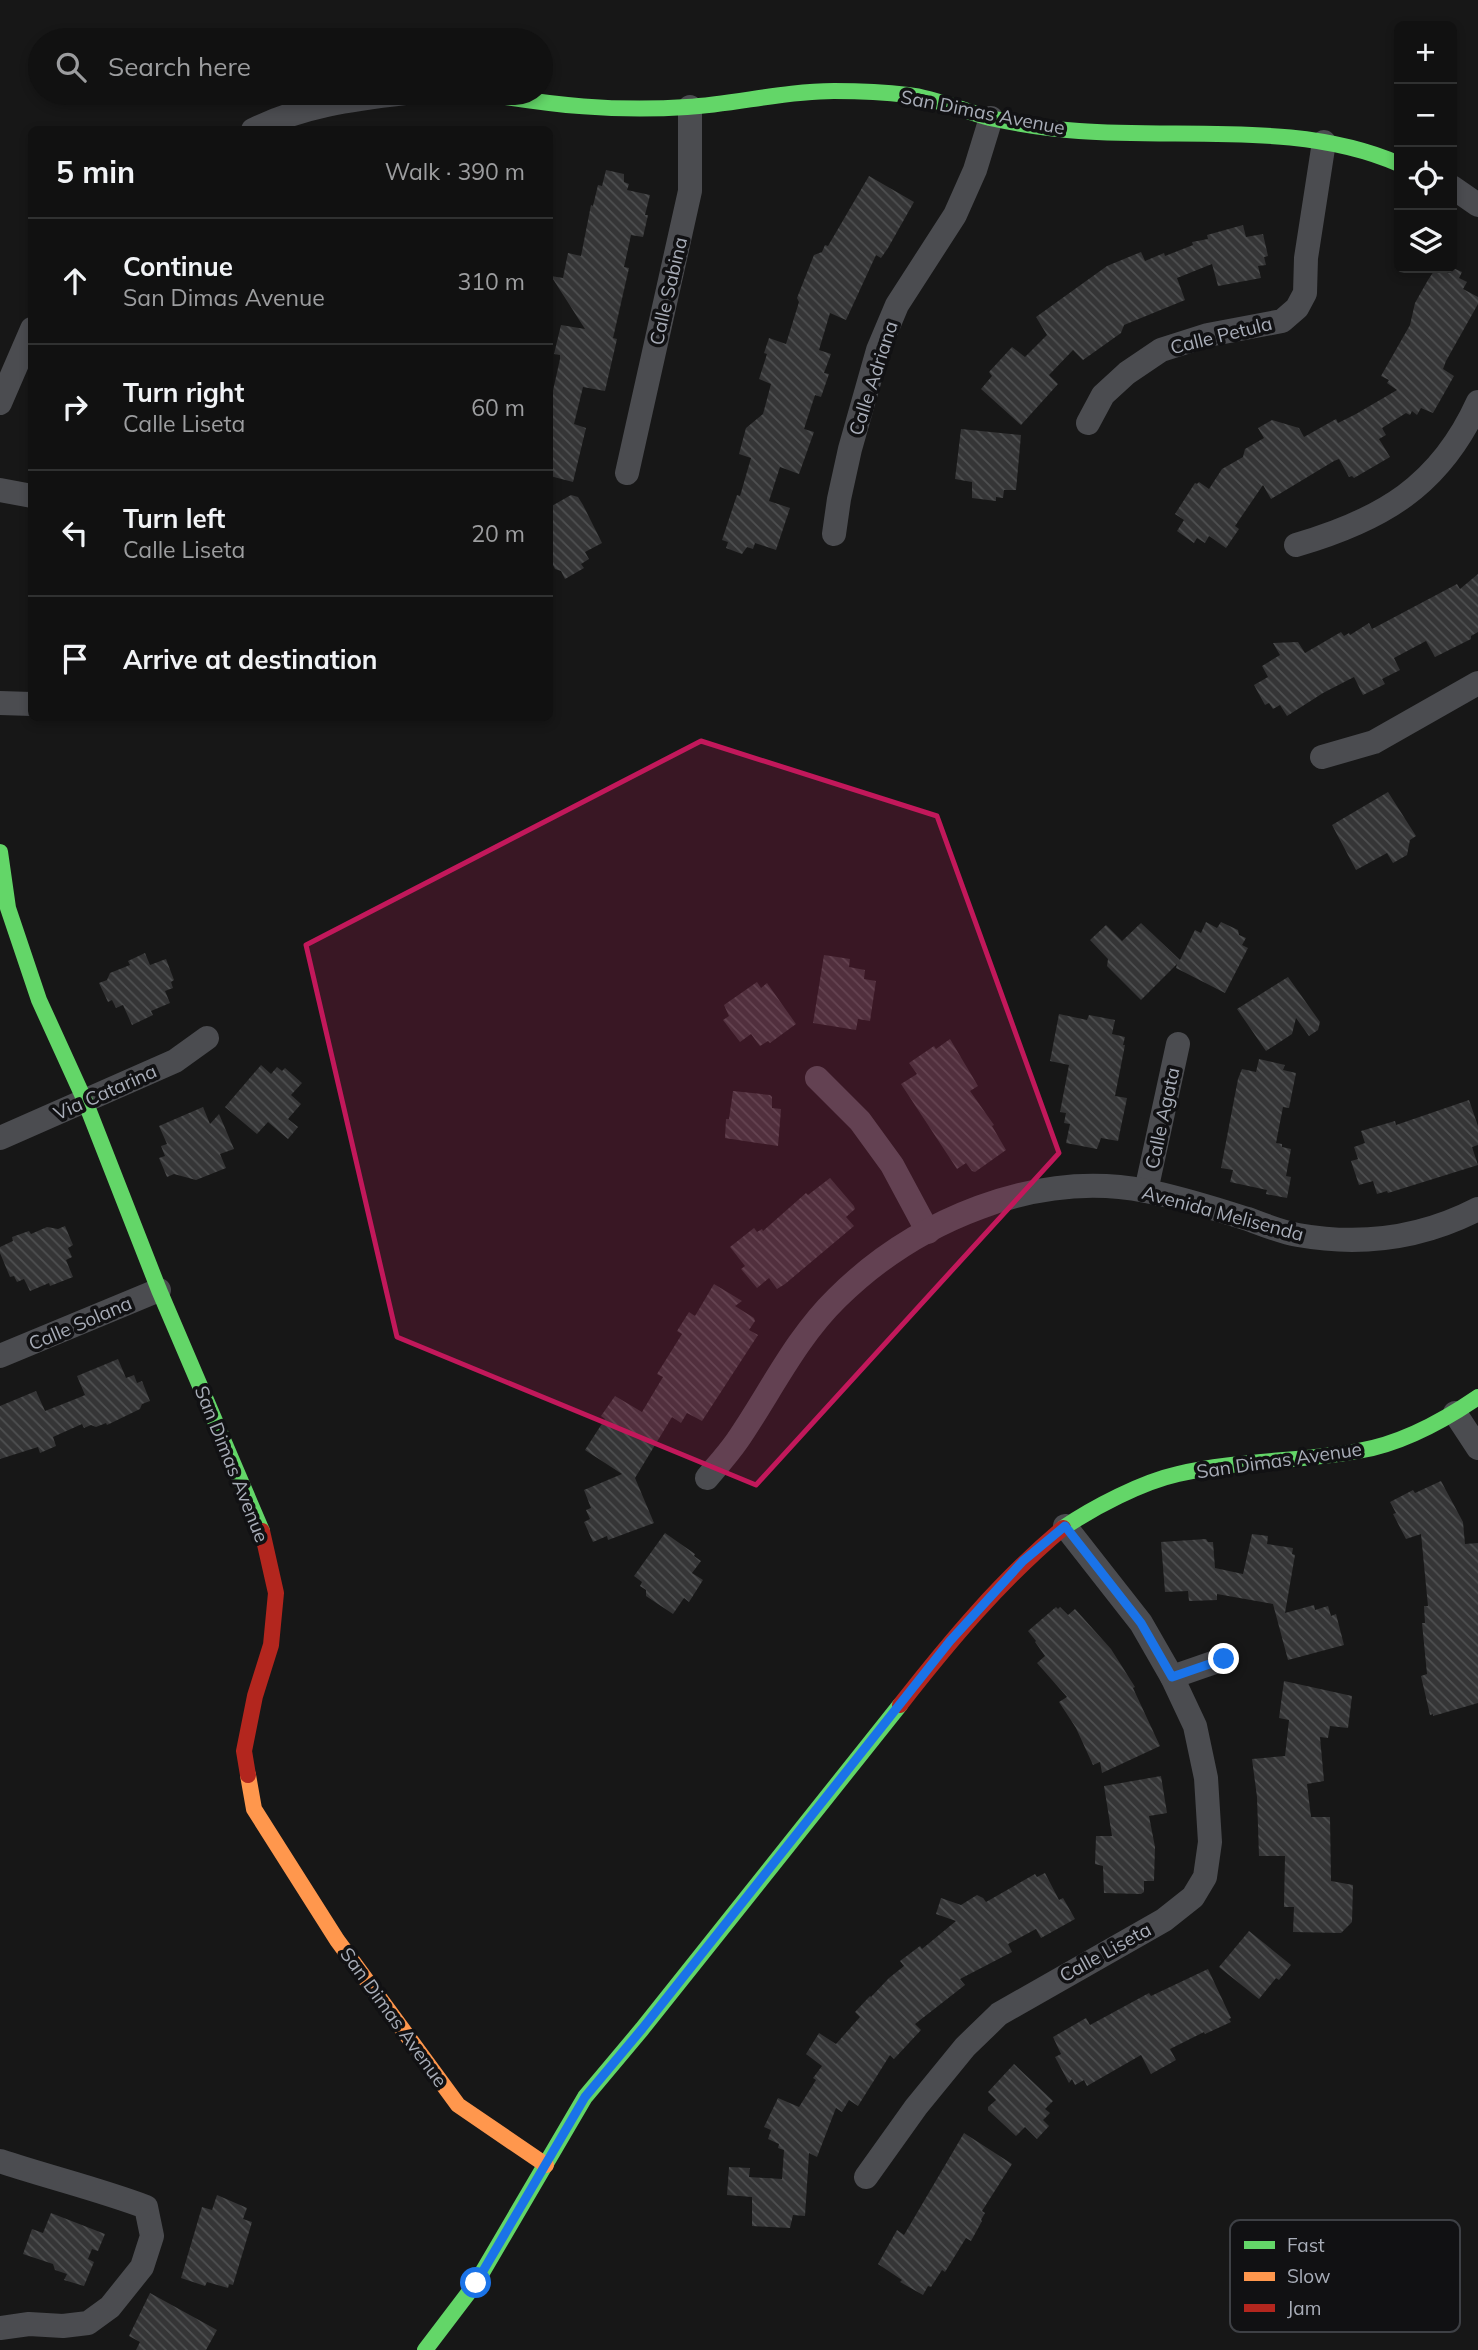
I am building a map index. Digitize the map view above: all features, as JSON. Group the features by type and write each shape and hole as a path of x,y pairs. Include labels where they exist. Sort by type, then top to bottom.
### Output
{"street":[{"name":"San Dimas Avenue","path":"553,105 619,110 690,107 771,95 834,91 910,95 991,118 1078,131 1257,136 1324,142 1394,162"},
{"path":"261,126 274,119 324,105"},
{"name":"Calle Sabina","path":"627,473 690,191 690,107"},
{"name":"Calle Adriana","path":"834,534 847,462 878,350 897,305 955,215 975,170 991,118"},
{"name":"Calle Petula","path":"1088,423 1103,396 1127,373 1161,350 1208,334 1282,321 1297,308 1304,293 1306,258 1324,142"},
{"path":"1457,190 1478,205"},
{"path":"0,403 28,335"},
{"path":"1297,545 1333,535 1370,519 1415,489 1444,461 1468,424 1478,402"},
{"path":"0,490 28,495"},
{"path":"1322,757 1374,742 1478,683"},
{"path":"0,703 28,704"},
{"name":"San Dimas Avenue","path":"0,852 8,908 40,1000 85,1101 159,1290 265,1539 276,1593 271,1645 255,1696 244,1751 254,1809 337,1940 458,2105 546,2165"},
{"name":"Via Catarina","path":"0,1138 174,1061 207,1038"},
{"name":"Calle Agata","path":"1146,1191 1178,1044"},
{"path":"817,1078 860,1121 892,1165 928,1231"},
{"name":"Avenida Melisenda","path":"707,1478 736,1443 806,1333 838,1297 879,1262 928,1231 968,1211 1052,1187 1094,1184 1146,1191 1296,1235 1351,1241 1408,1236 1457,1220 1478,1209"},
{"name":"Calle Solana","path":"0,1356 159,1290"},
{"name":"San Dimas Avenue","path":"425,2350 476,2283 585,2097 651,2018 950,1641 1023,1561 1065,1526 1127,1493 1176,1474 1233,1464 1359,1451 1406,1436 1455,1413 1478,1397"},
{"path":"1455,1413 1478,1448"},
{"name":"Calle Liseta","path":"866,2177 916,2107 965,2046 999,2014 1164,1920 1193,1897 1205,1877 1210,1842 1206,1778 1195,1726 1172,1677 1141,1623 1065,1526"},
{"path":"1172,1677 1224,1659"},
{"path":"0,2161 146,2207 152,2236 142,2267 110,2307 88,2323 63,2326 29,2324 0,2328"}],"highlighted area":[{"path":"701,741 937,816 1059,1153 756,1485 397,1337 306,945"}],"building":[{"path":"606,170 624,174 624,182 629,184 627,190 650,195 643,237 631,235 624,267 629,268 613,338 617,339 605,391 583,387 574,424 586,428 573,482 553,477 553,390 560,359 560,355 554,354 561,325 585,329 553,276 563,278 568,253 581,256 591,205 593,206 598,185 602,186"},
{"path":"869,176 914,202 881,258 876,255 846,320 830,313 819,350 831,354 824,373 829,374 821,397 815,395 804,429 814,432 799,474 780,467 769,501 790,508 776,550 755,543 753,549 747,547 742,554 726,548 728,542 722,540 737,495 740,496 751,458 739,454 746,428 763,414 771,384 759,379 769,338 786,344 799,302 797,298 814,255 822,252 825,245 828,246"},
{"path":"1243,225 1246,237 1263,234 1268,256 1264,257 1266,265 1258,266 1261,278 1218,286 1212,264 1177,278 1185,300 1124,325 1121,333 1083,360 1073,350 1049,375 1058,384 1021,425 981,389 992,376 989,372 1012,347 1025,357 1047,335 1036,317 1107,266 1141,252 1145,261 1164,253 1165,256 1193,245 1192,242 1208,239 1207,235"},
{"path":"1457,270 1462,272 1459,278 1467,282 1463,289 1478,297 1478,304 1446,361 1443,369 1454,376 1433,413 1421,408 1417,415 1412,411 1410,415 1406,413 1382,428 1386,435 1379,439 1390,457 1354,478 1349,477 1339,459 1271,499 1263,485 1235,526 1239,529 1226,548 1209,536 1205,543 1197,538 1194,543 1177,531 1184,520 1175,514 1195,483 1199,482 1209,489 1222,469 1243,457 1245,449 1264,438 1258,428 1272,420 1299,428 1304,437 1336,419 1338,423 1356,414 1397,390 1387,383 1389,380 1381,376 1410,325 1415,303 1433,273 1457,273"},
{"path":"961,429 1021,435 1016,490 1004,490 1003,498 996,497 996,501 972,498 972,482 955,479"},
{"path":"571,495 578,497 602,543 585,552 589,559 581,564 584,568 565,579 561,571 553,565 553,505"},
{"path":"1478,574 1478,632 1471,636 1471,639 1435,657 1426,641 1394,658 1400,670 1382,679 1385,684 1363,695 1354,677 1287,716 1280,705 1273,709 1269,703 1265,705 1254,685 1268,677 1262,666 1280,655 1273,643 1298,642 1305,653 1341,632 1344,636 1349,633 1350,635 1369,623 1372,629 1457,584 1460,589"},
{"path":"1388,792 1416,836 1410,840 1407,855 1393,863 1387,853 1356,870 1332,825"},
{"path":"1206,922 1217,928 1221,922 1238,930 1239,935 1246,938 1242,945 1248,948 1225,993 1176,968 1177,964 1141,1000 1107,966 1108,959 1090,940 1106,925 1122,941 1141,923 1180,960 1195,930 1201,933"},
{"path":"145,953 150,965 166,959 174,980 171,982 173,988 165,991 170,1003 151,1011 153,1015 132,1025 123,1005 116,1008 112,1000 108,1002 99,983 107,980 110,973 130,965 128,961"},
{"path":"824,955 850,959 849,967 865,970 864,979 876,981 870,1021 858,1019 856,1030 813,1023"},
{"path":"1288,977 1320,1022 1318,1030 1309,1036 1296,1018 1292,1034 1266,1051 1237,1009"},
{"path":"757,982 761,988 767,983 796,1024 770,1043 768,1041 760,1046 751,1034 740,1042 723,1020 729,1016 724,1005"},
{"path":"1059,1014 1087,1020 1089,1015 1115,1020 1112,1034 1125,1037 1115,1096 1127,1098 1118,1141 1101,1138 1097,1149 1066,1143 1070,1124 1064,1123 1066,1113 1060,1112 1069,1065 1050,1061"},
{"path":"950,1039 978,1086 970,1091 994,1125 992,1126 1006,1150 975,1172 966,1163 957,1169 901,1084 917,1074 909,1063"},
{"path":"1259,1059 1285,1065 1283,1070 1296,1073 1289,1108 1283,1107 1276,1143 1291,1149 1286,1176 1291,1177 1287,1198 1266,1194 1267,1190 1230,1182 1233,1170 1221,1168 1238,1079 1242,1069 1256,1072"},
{"path":"261,1065 271,1074 277,1067 282,1071 285,1068 302,1083 291,1095 301,1104 288,1119 298,1127 288,1139 268,1122 257,1134 225,1107"},
{"path":"733,1091 772,1097 772,1108 781,1109 778,1146 725,1138 726,1119 729,1119"},
{"path":"1469,1100 1478,1126 1478,1145 1472,1147 1478,1165 1388,1193 1377,1194 1373,1181 1359,1185 1351,1161 1358,1159 1354,1147 1365,1143 1361,1131 1395,1121 1396,1125"},
{"path":"203,1107 210,1124 219,1114 234,1149 220,1154 226,1168 196,1180 174,1174 167,1177 159,1158 165,1156 161,1146 167,1144 159,1126"},
{"path":"830,1178 854,1206 855,1209 846,1217 854,1226 785,1284 777,1289 769,1278 757,1288 741,1269 745,1266 730,1247 754,1228 757,1232 762,1229 763,1231 806,1193 808,1195"},
{"path":"65,1226 73,1245 68,1248 72,1257 66,1260 73,1277 30,1291 24,1279 17,1282 14,1276 10,1277 0,1247 13,1241 12,1237 29,1231 31,1234 47,1227 58,1229"},
{"path":"714,1284 742,1301 735,1306 754,1318 749,1330 758,1335 702,1421 687,1413 681,1423 672,1417 635,1478 654,1523 608,1540 607,1536 593,1542 584,1522 590,1519 586,1510 591,1508 584,1490 622,1474 585,1450 605,1419 601,1416 615,1396 642,1412 663,1377 657,1374 682,1334 677,1331 689,1312 695,1316"},
{"path":"118,1359 126,1378 134,1375 137,1383 142,1381 150,1401 142,1404 140,1409 107,1425 106,1423 84,1428 82,1424 53,1437 56,1446 40,1453 38,1447 0,1459 0,1406 36,1391 45,1411 78,1398 85,1395 77,1376"},
{"path":"1441,1481 1463,1522 1465,1544 1478,1543 1478,1703 1433,1716 1430,1715 1421,1676 1427,1674 1422,1623 1425,1623 1424,1606 1428,1606 1421,1534 1406,1539 1390,1502 1413,1490 1415,1493"},
{"path":"665,1533 701,1561 692,1573 703,1580 689,1602 684,1598 673,1614 646,1596 646,1590 640,1586 642,1582 634,1576"},
{"path":"1252,1534 1268,1536 1267,1544 1293,1548 1292,1554 1295,1555 1285,1613 1314,1605 1315,1610 1328,1606 1331,1616 1336,1614 1344,1645 1288,1660 1273,1604 1217,1594 1217,1600 1189,1601 1188,1591 1165,1592 1161,1542 1206,1539 1213,1542 1215,1568 1243,1574"},
{"path":"1056,1607 1060,1607 1068,1615 1075,1609 1111,1649 1135,1687 1133,1688 1160,1746 1102,1773 1100,1762 1093,1765 1076,1728 1059,1702 1067,1697 1037,1663 1045,1656 1028,1631"},
{"path":"1284,1681 1352,1696 1348,1728 1330,1726 1328,1738 1320,1737 1324,1781 1307,1784 1311,1817 1330,1817 1331,1881 1353,1885 1352,1922 1341,1933 1293,1932 1294,1907 1284,1907 1285,1856 1259,1856 1257,1797 1252,1759 1285,1756 1289,1720 1279,1718"},
{"path":"1161,1776 1167,1813 1149,1816 1155,1847 1154,1881 1144,1881 1144,1892 1141,1894 1104,1893 1103,1866 1095,1864 1096,1836 1112,1836 1104,1786"},
{"path":"1045,1873 1059,1900 1063,1898 1075,1919 1041,1938 1036,1929 1008,1944 1012,1952 960,1979 965,1985 915,2024 921,2030 894,2059 890,2055 858,2106 849,2100 842,2112 836,2108 817,2157 809,2153 805,2216 793,2215 790,2228 752,2226 752,2197 727,2195 729,2167 750,2168 749,2177 782,2179 784,2150 778,2148 779,2144 768,2139 771,2130 764,2127 778,2098 799,2107 816,2080 813,2078 822,2066 806,2054 819,2033 836,2044 860,2017 855,2012 904,1966 900,1961 920,1946 922,1949 956,1921 936,1914 941,1898 961,1905 977,1895 986,1902 1035,1874 1037,1877"},
{"path":"1249,1931 1291,1965 1259,1999 1219,1967"},
{"path":"1208,1969 1231,2022 1170,2049 1176,2060 1151,2074 1141,2055 1087,2086 1084,2080 1075,2085 1072,2079 1069,2083 1055,2057 1061,2054 1053,2037 1086,2018 1090,2025 1149,1993 1151,1996"},
{"path":"1014,2064 1053,2101 1045,2109 1050,2113 1043,2120 1049,2126 1037,2139 1025,2127 1016,2136 988,2110 996,2100 988,2092"},
{"path":"964,2133 1012,2164 982,2211 985,2213 971,2241 966,2238 945,2272 942,2270 923,2295 900,2282 902,2280 878,2264 897,2230 904,2235"},
{"path":"217,2195 247,2208 243,2219 252,2222 233,2285 229,2284 228,2288 207,2282 205,2286 181,2278 202,2207 212,2210"},
{"path":"51,2213 105,2234 98,2251 92,2249 88,2259 94,2262 84,2286 64,2280 67,2274 55,2270 53,2264 23,2254 32,2229 43,2233"},
{"path":"150,2293 217,2330 206,2350 136,2350 140,2342 129,2336"}],"traffic: fast":[{"path":"553,103 634,109 705,105 815,92 890,93 939,102 990,118 1045,128 1119,133 1283,137 1323,142 1394,162"},
{"path":"0,852 8,908 39,1000 85,1101 159,1290 262,1531"},
{"path":"1063,1528 1119,1496 1178,1474 1223,1466 1335,1455 1390,1443 1450,1415 1478,1397"},
{"path":"425,2350 476,2283 585,2097 900,1705"}],"traffic: slow":[{"path":"248,1775 254,1809 337,1940 458,2105 546,2165"}],"traffic: jam":[{"path":"900,1705 977,1612 1018,1569 1063,1528"},
{"path":"248,1775 244,1751 255,1696 271,1645 276,1593 262,1531"}],"route":[{"path":"476,2283 585,2097 950,1641 1023,1561 1065,1526 1141,1623 1172,1677 1224,1659"}]}
